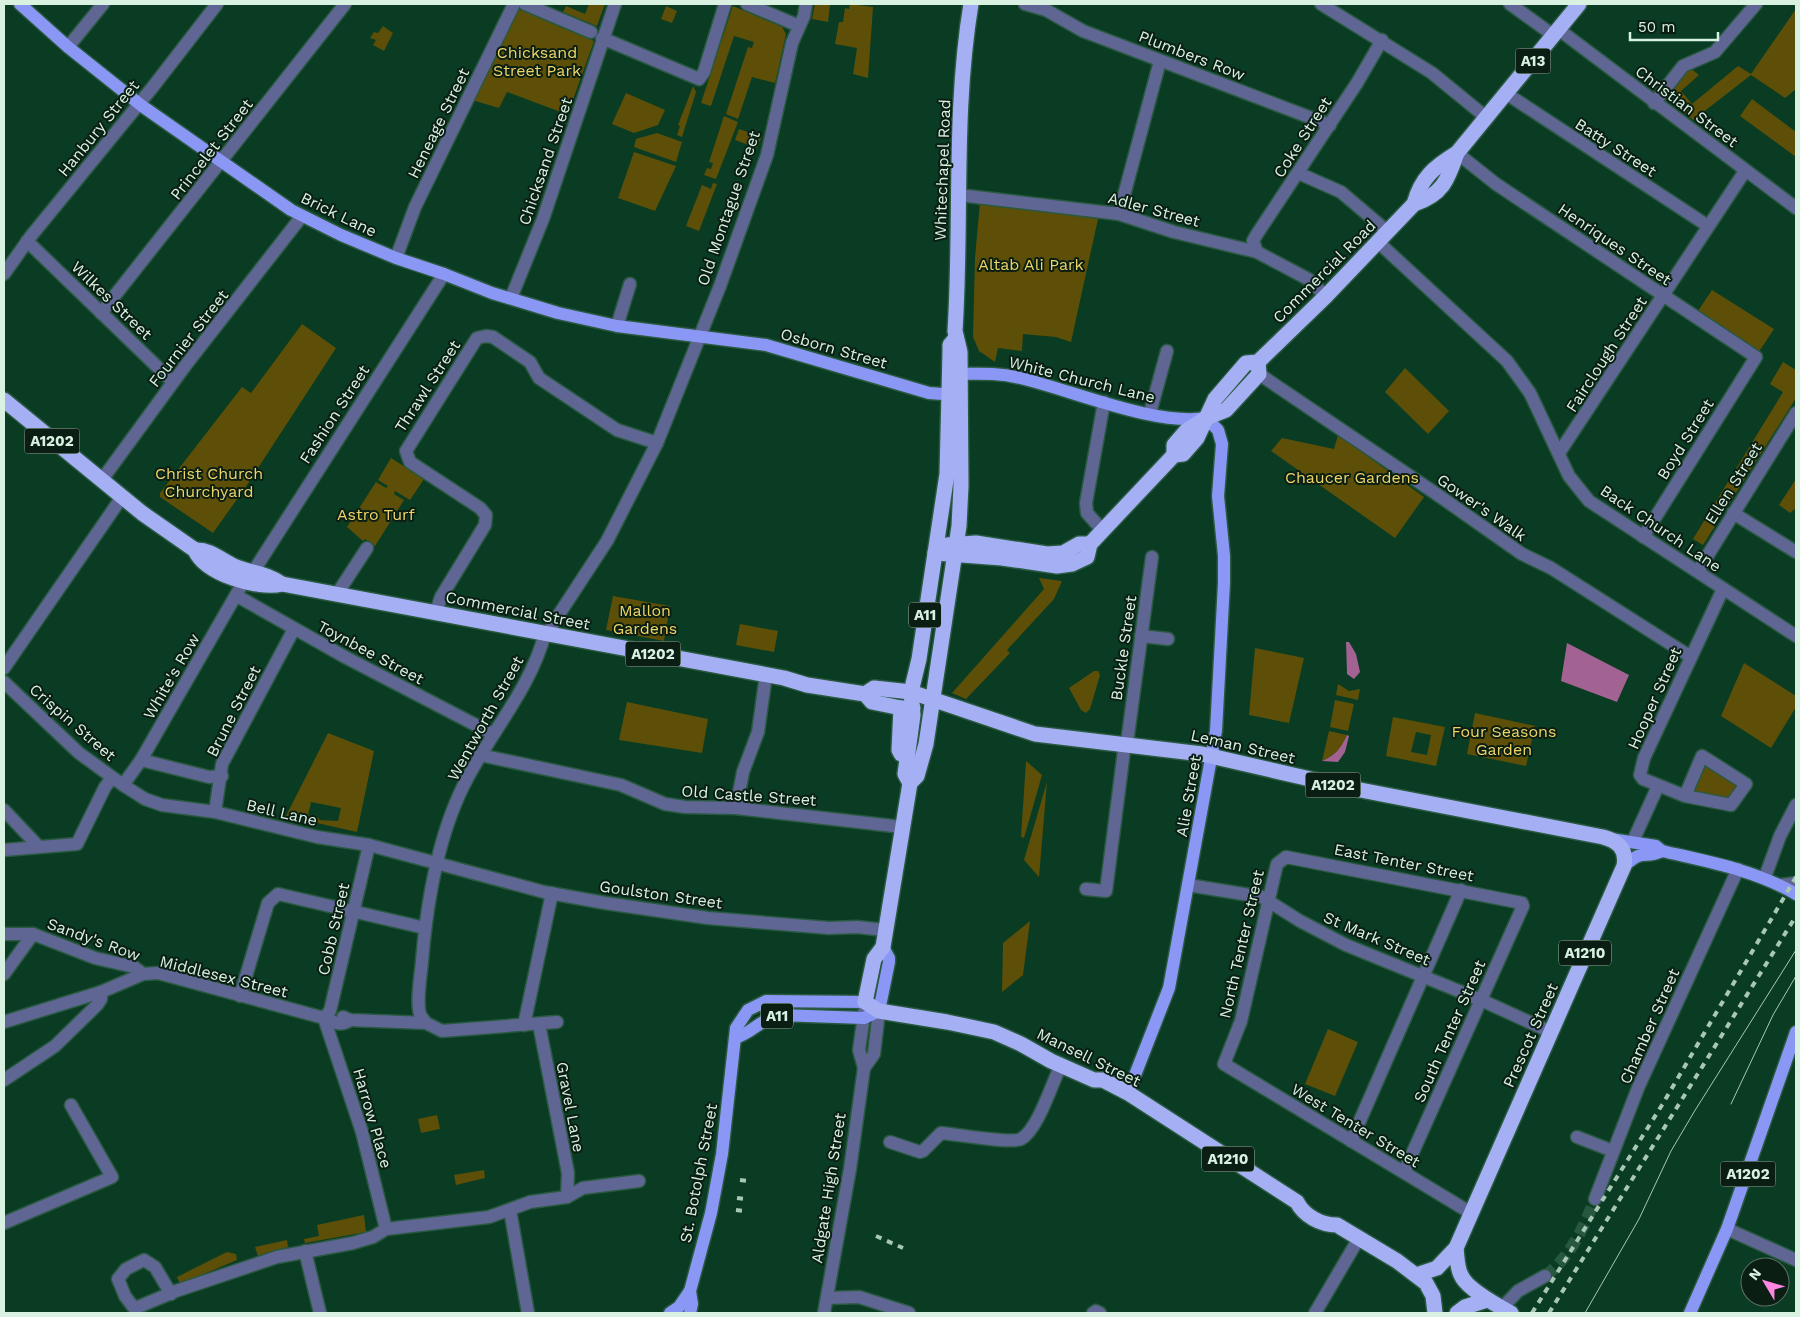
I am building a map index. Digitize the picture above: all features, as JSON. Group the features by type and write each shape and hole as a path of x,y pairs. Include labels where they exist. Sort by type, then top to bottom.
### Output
{"highway":[{"name":"Whitechapel Road","path":"954,394 955,374 950,345 956,338 961,107 971,4"},
{"name":"Commercial Road","path":"935,549 955,549 976,543 1047,554 1063,553 1079,544 1090,544 1174,455 1183,454 1197,438 1215,399 1246,363 1259,368 1414,204 1419,188 1436,166 1457,153 1579,4"},
{"name":"A11","path":"865,1002 874,959 883,947 910,783 917,776 924,756 917,701 919,659 947,474 954,394"},
{"name":"A11","path":"910,783 905,774 906,764 898,750 917,701 946,602 955,549 961,486 954,394"},
{"name":"Commercial Street","path":"4,400 101,481 195,550 204,550 269,587 282,584 436,612 766,675 829,689 864,694 874,688 917,701"},
{"name":"Leman Street","path":"917,701 1035,734 1126,743 1212,756 1345,787 1611,839"},
{"path":"1611,839 1622,849 1625,860 1624,866"},
{"name":"Prescot Street","path":"1416,1275 1437,1268 1456,1248 1624,866"},
{"path":"865,1002 879,1011"},
{"name":"Mansell Street","path":"879,1011 994,1032 1021,1044 1036,1054 1094,1080 1103,1080 1128,1093 1298,1202 1302,1210 1326,1225 1337,1225 1416,1275 1426,1283 1433,1296 1435,1313"},
{"path":"1456,1248 1460,1274 1464,1282 1481,1292 1487,1300 1507,1311"},
{"path":"1461,1310 1487,1300"}],"main road":[{"name":"Brick Lane","path":"20,4 68,47 139,104 302,216 396,258 492,293 558,313 617,326 699,335"},
{"name":"Osborn Street","path":"699,335 766,345 929,393 954,394"},
{"name":"White Church Lane","path":"955,374 996,374 1018,377 1150,414 1188,421 1206,418"},
{"name":"Alie Street","path":"1128,1093 1169,988 1216,731 1224,583 1224,556 1218,496 1222,444 1218,430 1206,418"},
{"name":"Leman Street","path":"1611,839 1656,846 1662,851 1738,869 1765,878 1796,894"},
{"name":"Leman Street","path":"1624,866 1634,856 1642,853 1653,856 1662,851"},
{"name":"A11","path":"879,1011 889,962 883,947"},
{"name":"St. Botolph Street","path":"690,1313 690,1291 711,1213 722,1154 736,1028 741,1018 757,1004 766,1001 865,1002"},
{"path":"864,1018 879,1011"},
{"name":"A11","path":"735,1038 748,1034 767,1019 779,1015 864,1018"},
{"name":"A1202","path":"1690,1313 1728,1229 1796,1032"},
{"path":"670,1313 679,1307 690,1291"}],"street":[{"path":"68,47 103,4"},
{"name":"Hanbury Street","path":"4,274 27,241 139,104 217,4"},
{"name":"Princelet Street","path":"101,313 222,162 344,4"},
{"name":"Heneage Street","path":"396,258 415,207 514,4"},
{"path":"525,4 697,79 702,76 725,4"},
{"name":"Chicksand Street","path":"511,298 543,219 597,35 615,4"},
{"path":"747,4 799,26"},
{"name":"Old Montague Street","path":"699,335 720,286 767,155 792,42 806,4"},
{"name":"Plumbers Row","path":"1024,4 1047,7 1083,31 1330,124"},
{"path":"1321,4 1382,40 1432,73 1487,118"},
{"name":"Christian Street","path":"1510,4 1556,32 1654,102 1796,208"},
{"path":"1654,102 1683,66 1715,52 1756,4"},
{"name":"Coke Street","path":"1257,252 1253,241 1330,124 1382,40"},
{"path":"1119,214 1160,61"},
{"name":"Batty Street","path":"1507,94 1708,226"},
{"name":"Henriques Street","path":"1457,153 1496,184 1756,359"},
{"name":"Fairclough Street","path":"1559,453 1745,171"},
{"name":"Back Church Lane","path":"1298,173 1341,192 1383,237 1507,361 1530,393 1569,476 1589,501 1796,636"},
{"name":"Adler Street","path":"959,195 1119,214 1174,232 1257,252 1308,279 1326,296"},
{"name":"Fournier Street","path":"101,481 173,382 302,216"},
{"name":"Wilkes Street","path":"27,241 173,382"},
{"name":"Fashion Street","path":"249,577 444,274"},
{"path":"617,326 630,284"},
{"name":"Wentworth Street","path":"426,1023 420,1014 425,928 436,864 466,779 526,680 552,625 607,541 656,443 699,335"},
{"name":"Thrawl Street","path":"436,612 441,597 485,525 486,515 480,508 410,462 405,455 407,447 477,338 493,337 530,362 539,378 617,430 656,443"},
{"path":"1150,414 1167,351"},
{"name":"Boyd Street","path":"1643,538 1756,359"},
{"name":"Gower's Walk","path":"1259,368 1522,554 1551,568 1691,657"},
{"path":"1103,531 1087,513 1086,503 1104,402"},
{"name":"Ellen Street","path":"1698,571 1796,414"},
{"path":"4,668 122,497"},
{"path":"1733,513 1796,552"},
{"path":"337,594 367,548"},
{"name":"Buckle Street","path":"1086,889 1106,892 1152,557"},
{"name":"White's Row","path":"39,847 77,844 117,782 141,760 236,596 249,577"},
{"name":"Hooper Street","path":"1657,788 1643,779 1640,775 1641,768 1723,589"},
{"name":"Toynbee Street","path":"236,596 294,629 493,734"},
{"name":"Brune Street","path":"214,812 222,776 222,764 294,629"},
{"path":"1141,636 1168,639"},
{"path":"736,808 743,772 758,732 766,675"},
{"name":"Crispin Street","path":"4,682 79,753 117,782"},
{"name":"Old Castle Street","path":"480,755 621,785 665,804 685,808 736,808 902,827"},
{"path":"1633,841 1657,788 1686,800 1731,805 1746,784 1702,756 1686,800"},
{"path":"141,760 209,777 222,776"},
{"name":"Bell Lane","path":"117,782 145,799 162,805 214,812 316,837 369,845 429,860 436,864"},
{"path":"1765,878 1780,836 1796,805"},
{"path":"4,810 39,847"},
{"name":"Cobb Street","path":"324,1018 330,1011 369,845"},
{"path":"4,850 39,847"},
{"name":"East Tenter Street","path":"1280,860 1286,857 1522,903"},
{"name":"North Tenter Street","path":"1224,1064 1241,1021 1268,901 1280,860"},
{"name":"Goulston Street","path":"436,864 552,894 708,918 829,928 857,927 885,930"},
{"name":"Chamber Street","path":"1595,1199 1638,1088 1738,869"},
{"path":"1781,885 1796,883"},
{"name":"St Mark Street","path":"1188,885 1262,897 1346,945 1481,1000 1551,1032"},
{"path":"1351,1141 1461,890"},
{"path":"240,996 268,904 278,894 425,928"},
{"path":"524,1025 552,894"},
{"name":"South Tenter Street","path":"1404,1172 1523,906 1522,903"},
{"name":"Sandy's Row","path":"4,934 33,934 95,958 134,967 143,974"},
{"path":"4,974 33,934"},
{"name":"Middlesex Street","path":"4,1022 100,992 143,974 158,973 324,1018 337,1016 350,1020 426,1023 442,1032 557,1022"},
{"path":"4,1080 61,1041 97,1005 101,999 100,992"},
{"name":"Aldgate High Street","path":"824,1313 850,1169 864,1068 859,1050 865,1002"},
{"name":"Aldgate High Street","path":"864,1068 874,1054 879,1011"},
{"name":"Harrow Place","path":"324,1018 362,1132 386,1229"},
{"name":"Gravel Lane","path":"539,1024 568,1173 566,1197"},
{"name":"West Tenter Street","path":"1224,1064 1471,1214"},
{"path":"890,1142 922,1152 941,1133 1009,1141 1020,1140 1030,1132 1061,1065"},
{"path":"4,1223 112,1177 71,1105"},
{"path":"1577,1137 1613,1151"},
{"path":"170,1294 277,1257 352,1243 373,1237 386,1229 490,1217 530,1202 566,1197 583,1188 639,1181"},
{"path":"510,1210 528,1313"},
{"path":"1728,1229 1796,1260"},
{"path":"1315,1313 1359,1238"},
{"path":"305,1251 320,1313"},
{"path":"1507,1311 1518,1291 1546,1276"},
{"path":"828,1291 843,1299 852,1296 889,1305 909,1313"},
{"path":"1093,1313 1096,1311 1100,1313"}],"green space":[{"path":"589,4 605,4 597,26 563,12 566,6 585,14"},
{"path":"815,4 830,4 828,22 812,19"},
{"path":"850,4 873,7 868,78 853,74 857,48 835,44 839,22 843,22 845,8 849,9"},
{"path":"666,6 677,11 672,23 661,19"},
{"path":"733,6 782,27 786,34 775,83 752,77 738,119 726,114 748,47 752,48 754,42 734,36 711,106 701,103"},
{"name":"Chicksand Street Park","path":"516,8 594,41 569,111 558,111 507,92 499,108 472,100"},
{"path":"1796,9 1796,89 1785,98 1751,75 1693,120 1666,99 1689,67 1699,75 1681,91 1692,104 1738,66 1751,74"},
{"path":"383,26 393,33 384,51 373,45 376,40 370,38 374,32 378,33"},
{"path":"693,86 696,92 682,137 677,135 680,126 678,125"},
{"path":"626,93 665,110 658,125 634,133 612,124"},
{"path":"1752,99 1796,132 1796,157 1740,116"},
{"path":"724,116 738,122 716,179 704,175 707,168 711,169 713,163 709,162"},
{"path":"739,129 761,138 757,148 735,140"},
{"path":"657,133 682,142 676,162 634,147 636,139"},
{"path":"634,152 676,166 655,211 618,198"},
{"path":"713,183 717,184 699,231 686,226 702,185 711,189"},
{"name":"Altab Ali Park","path":"980,202 1098,219 1071,342 1056,337 1023,334 1022,351 998,348 995,362 979,351 973,337 975,258"},
{"path":"1712,290 1774,329 1758,353 1696,314"},
{"name":"Christ Church Churchyard","path":"302,324 336,348 245,488 213,533 160,497 160,493 242,387 251,393"},
{"path":"1783,362 1796,370 1796,398 1703,545 1693,539 1783,392 1770,384"},
{"path":"1405,368 1449,411 1428,434 1385,392"},
{"name":"Chaucer Gardens","path":"1338,435 1424,497 1395,538 1271,451 1282,438 1334,449"},
{"name":"Astro Turf","path":"391,458 424,479 410,500 395,491 394,494 404,500 375,546 365,539 363,541 347,527 376,482 386,488 388,486 378,480"},
{"path":"1796,479 1796,508 1790,513 1779,505"},
{"path":"1039,578 1062,581 1054,599 1007,650 1010,653 966,699 952,693 1044,589"},
{"name":"Mallon Gardens","path":"613,596 670,606 664,641 606,630"},
{"path":"740,624 778,631 774,652 736,645"},
{"path":"1255,648 1304,658 1289,723 1249,715"},
{"path":"1744,663 1796,696 1796,707 1771,748 1721,716"},
{"path":"1094,671 1098,671 1100,675 1090,709 1086,713 1081,710 1069,688"},
{"path":"1338,684 1349,691 1360,689 1358,700 1336,695"},
{"path":"1335,700 1354,704 1348,731 1330,727"},
{"path":"627,702 708,719 702,753 619,740"},
{"name":"Four Seasons Garden","path":"1475,713 1535,726 1526,766 1467,754"},
{"path":"1393,717 1445,727 1436,766 1386,756","holes":["1416,732 1431,735 1427,755 1411,752"]},
{"path":"1329,731 1347,735 1338,751 1322,761"},
{"path":"328,733 374,751 357,832 286,816","holes":["311,802 341,808 338,821 319,820 319,818 308,815"]},
{"path":"1026,761 1042,775 1024,838 1021,837"},
{"path":"1703,761 1741,785 1730,802 1689,792"},
{"path":"1047,782 1039,877 1024,860"},
{"path":"1030,921 1023,975 1002,992 1003,943"},
{"path":"1328,1029 1358,1042 1335,1096 1305,1084"},
{"path":"437,1115 440,1129 421,1133 418,1119"},
{"path":"484,1170 485,1178 456,1185 454,1175"},
{"path":"364,1215 366,1232 305,1243 304,1239 319,1236 317,1225"},
{"path":"287,1240 288,1247 258,1256 255,1247"},
{"path":"227,1252 236,1254 237,1260 180,1284 177,1277"}],"shaded area":[{"path":"1346,642 1349,642 1356,654 1360,672 1354,679 1347,674"},
{"path":"1567,643 1629,675 1617,702 1561,681"},
{"path":"1347,735 1349,736 1345,752 1338,762 1322,761 1338,751"}],"tunnel":[{"path":"1545,1276 1554,1269 1569,1251 1581,1231 1595,1199"}],"tram line":[{"path":"1585,1313 1639,1219 1671,1151 1796,950"},
{"path":"1731,1104 1773,1015 1796,976"}],"railway":[{"path":"1532,1313 1662,1105 1796,877"},
{"path":"1549,1313 1796,916"},
{"path":"740,1180 749,1181"},
{"path":"737,1198 746,1199"},
{"path":"736,1210 745,1211"},
{"path":"876,1236 903,1248"}]}
